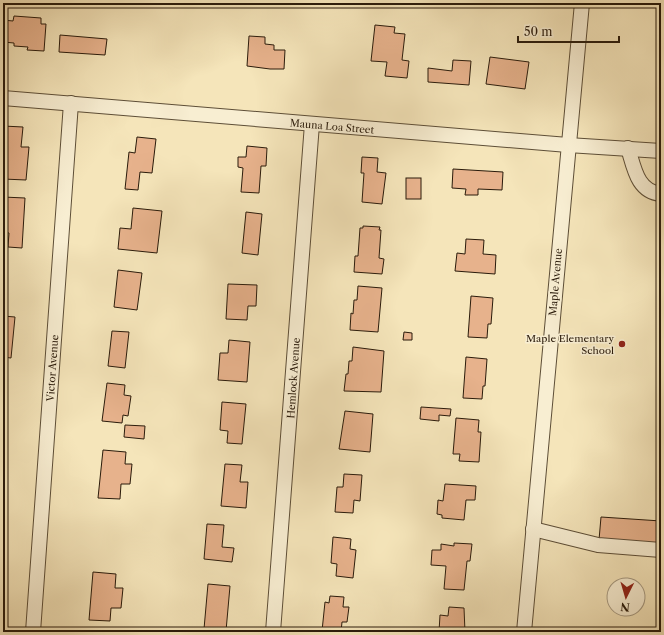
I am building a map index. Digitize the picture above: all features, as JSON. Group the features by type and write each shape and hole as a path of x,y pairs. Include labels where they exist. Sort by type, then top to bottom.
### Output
{"street":[{"name":"Maple Avenue","path":"524,632 582,3"},
{"name":"Mauna Loa Street","path":"3,98 568,145 661,151"},
{"name":"Victor Avenue","path":"34,632 71,103"},
{"name":"Hemlock Avenue","path":"273,632 312,124"},
{"path":"628,148 638,179 648,191 661,194"},
{"path":"533,529 598,545 661,550"}],"building":[{"path":"14,16 41,18 41,24 46,24 44,51 27,50 28,47 14,46 14,43 3,42 3,20 13,21"},
{"path":"375,25 395,27 394,33 405,34 402,60 409,61 407,78 385,76 387,62 371,61"},
{"path":"60,35 107,39 105,55 59,52"},
{"path":"249,36 265,37 265,44 274,45 274,50 285,50 284,69 247,66"},
{"path":"490,57 529,62 525,89 486,84"},
{"path":"453,60 471,61 469,85 428,82 428,68 452,71"},
{"path":"3,126 23,127 21,147 29,147 26,180 3,179"},
{"path":"137,137 156,139 152,173 140,172 138,190 125,189 129,152 135,153"},
{"path":"247,146 267,148 266,166 261,166 259,193 241,192 243,168 238,167 238,157 246,157"},
{"path":"362,157 378,158 377,172 386,173 382,204 362,202 364,173 361,173"},
{"path":"453,169 503,172 502,190 478,189 478,195 465,195 466,189 452,188"},
{"path":"406,178 421,178 421,199 406,199"},
{"path":"3,197 25,198 22,248 8,247 9,233 3,232"},
{"path":"133,208 162,211 157,253 118,249 120,228 131,229"},
{"path":"246,212 262,214 258,255 242,253"},
{"path":"363,226 380,227 379,258 384,259 382,274 354,272 355,256 358,256 360,228 363,228"},
{"path":"466,239 484,240 483,254 496,255 495,274 455,271 457,253 465,254"},
{"path":"118,270 142,273 137,310 114,307"},
{"path":"228,284 257,285 256,306 248,306 247,320 226,319"},
{"path":"358,286 382,288 378,332 350,330 351,313 353,314 354,300 357,300"},
{"path":"471,296 493,298 491,324 488,324 487,338 468,337"},
{"path":"3,316 15,317 11,358 3,357"},
{"path":"112,331 129,332 125,368 108,366"},
{"path":"404,332 412,333 412,340 403,340"},
{"path":"229,340 250,342 247,382 218,380 220,353 228,353"},
{"path":"353,347 384,351 381,392 344,391 349,361 352,361"},
{"path":"466,357 487,359 485,386 483,386 482,399 463,398"},
{"path":"107,383 125,385 124,395 131,396 128,416 123,415 122,423 102,421"},
{"path":"222,402 246,404 242,444 227,443 228,431 220,430"},
{"path":"421,407 451,409 450,416 439,415 439,421 420,419"},
{"path":"345,411 373,414 370,452 339,449"},
{"path":"456,418 479,420 478,432 481,432 479,462 459,461 460,454 453,454"},
{"path":"125,425 145,426 144,439 124,437"},
{"path":"103,450 126,452 125,464 132,464 130,484 121,484 120,499 98,498"},
{"path":"225,464 242,465 240,482 248,482 246,508 221,506"},
{"path":"344,474 362,475 360,501 354,500 353,513 335,512 337,487 343,487"},
{"path":"445,484 476,486 475,500 466,500 464,520 442,518 442,515 437,514 438,500 443,501"},
{"path":"601,517 661,521 661,545 599,540"},
{"path":"207,524 224,525 222,547 234,548 232,562 204,559"},
{"path":"333,537 351,539 350,549 356,550 353,578 336,576 337,564 331,563"},
{"path":"454,543 472,544 470,561 467,561 464,590 444,589 446,566 431,565 432,550 441,550 441,544 454,546"},
{"path":"93,572 116,574 115,588 123,588 121,608 111,608 110,621 89,620"},
{"path":"208,584 230,586 226,631 204,629"},
{"path":"330,596 344,597 343,607 349,607 347,622 342,622 341,632 322,631 325,602 329,603"},
{"path":"449,607 464,608 465,632 439,632 440,615 448,616"}],"place":[{"name":"Maple Elementary School","path":"622,344"}]}
